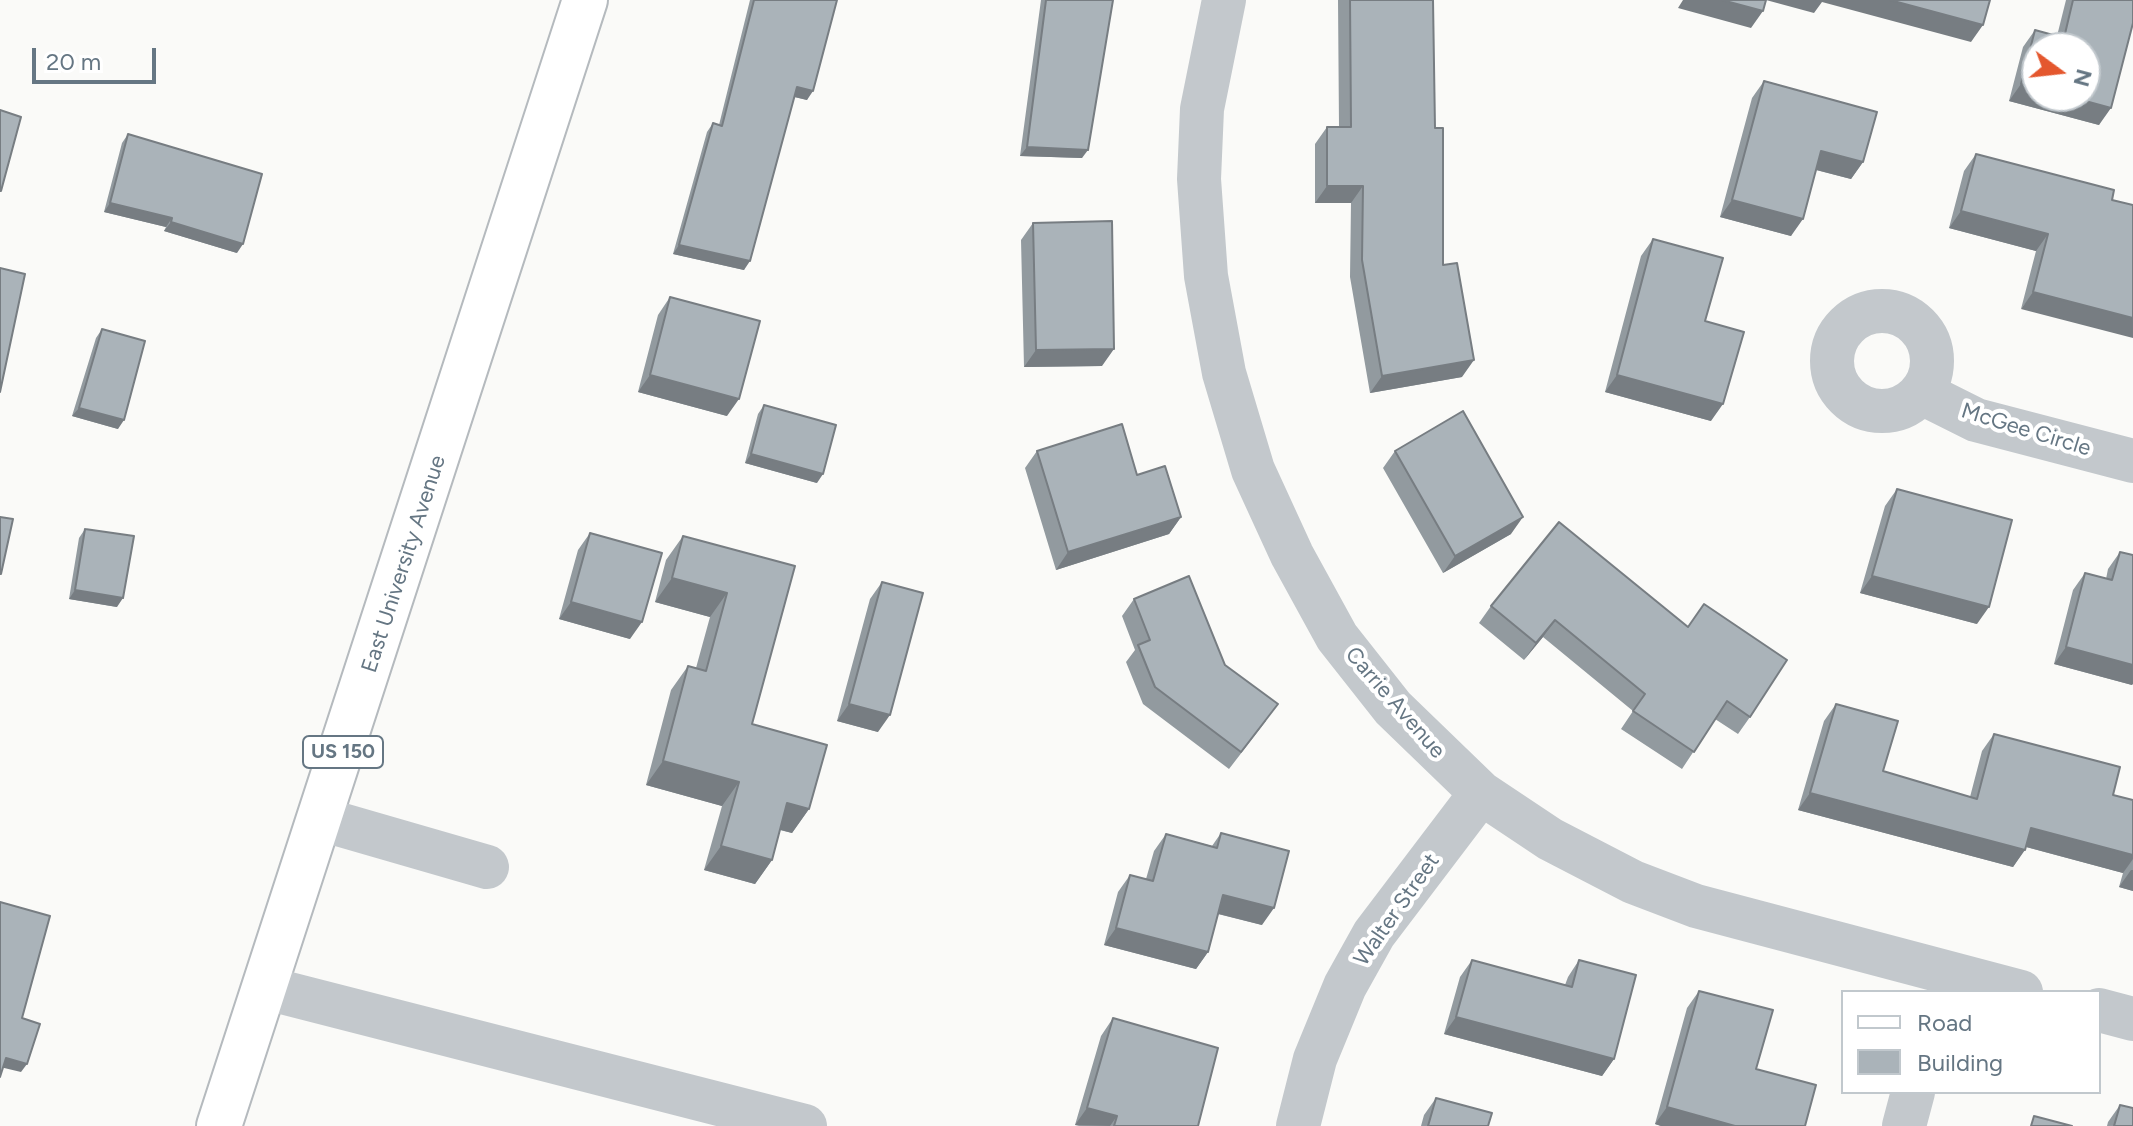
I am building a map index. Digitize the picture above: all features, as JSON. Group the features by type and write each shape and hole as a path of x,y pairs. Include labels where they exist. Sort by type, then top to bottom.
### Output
{"main road":[{"name":"East University Avenue","path":"219,1126 585,0"}],"street":[{"name":"Carrie Avenue","path":"1224,0 1202,109 1199,179 1206,276 1224,373 1253,470 1292,555 1337,637 1393,708 1481,793 1550,839 1633,882 1696,906 1940,983 2003,990"},
{"name":"McGee Circle","path":"1922,393 1976,420 2133,461"},
{"name":"Walter Street","path":"1298,1126 1315,1059 1345,986 1374,934 1481,793"},
{"path":"321,819 487,867"},
{"path":"266,988 805,1126"},
{"path":"2101,1011 2133,1019"},
{"path":"1904,1126 1912,1094"}],"building":[{"path":"754,0 837,0 813,91 797,87 750,261 679,245 713,123 722,126"},
{"path":"1046,0 1113,0 1088,150 1027,147"},
{"path":"1350,0 1433,0 1435,128 1443,128 1443,265 1457,263 1474,360 1382,376 1362,260 1363,186 1327,186 1327,127 1351,127"},
{"path":"1722,0 1766,0 1763,11"},
{"path":"1890,0 1990,0 1983,25"},
{"path":"2073,0 2133,0 2133,23 2111,108 2101,105 2101,32 2065,32"},
{"path":"1764,81 1877,112 1863,162 1821,151 1803,219 1732,200"},
{"path":"0,110 21,117 1,191 0,191"},
{"path":"128,134 262,174 243,244 171,222 172,218 110,203"},
{"path":"1976,154 2114,190 2112,200 2133,205 2133,318 2033,292 2048,234 1961,211"},
{"path":"1112,221 1114,349 1036,350 1033,223"},
{"path":"1653,239 1723,258 1705,321 1744,332 1723,404 1617,375"},
{"path":"0,268 25,274 0,392"},
{"path":"670,297 760,321 739,399 650,375"},
{"path":"102,329 145,341 124,420 79,408"},
{"path":"764,405 836,425 823,474 751,454"},
{"path":"1463,411 1523,517 1455,556 1395,451"},
{"path":"1122,424 1137,475 1165,466 1181,517 1068,552 1037,451"},
{"path":"1897,489 2012,520 1989,607 1872,576"},
{"path":"0,517 13,519 1,574 0,574"},
{"path":"1559,522 1688,627 1704,604 1787,660 1750,717 1727,701 1694,752 1633,711 1645,694 1555,620 1536,643 1491,606"},
{"path":"85,529 134,536 123,598 75,590"},
{"path":"590,533 662,553 642,622 571,602"},
{"path":"683,536 795,566 752,724 827,745 809,809 787,803 772,860 721,846 739,782 663,761 688,666 706,671 727,593 672,578"},
{"path":"2120,552 2133,555 2133,665 2066,647 2085,573 2112,580"},
{"path":"1189,576 1225,665 1278,704 1241,752 1155,687 1138,645 1150,640 1134,599"},
{"path":"882,582 923,593 890,715 849,704"},
{"path":"1836,704 1898,721 1883,771 1977,799 1994,734 2120,767 2113,795 2133,800 2133,855 2031,828 2025,850 1810,793"},
{"path":"1221,833 1289,851 1274,908 1223,895 1208,952 1116,928 1130,875 1153,881 1166,834 1217,848"},
{"path":"0,902 50,916 22,1018 40,1024 27,1064 6,1058 0,1077"},
{"path":"1472,960 1572,987 1579,960 1636,975 1614,1059 1456,1017"},
{"path":"1699,991 1773,1010 1756,1069 1816,1085 1805,1126 1735,1126 1667,1107"},
{"path":"1113,1018 1218,1048 1198,1126 1114,1126 1117,1116 1087,1108"},
{"path":"1436,1098 1492,1113 1488,1126 1428,1126"},
{"path":"2120,1105 2133,1108 2133,1126 2114,1126"},
{"path":"2034,1116 2072,1126 2031,1126"}]}
